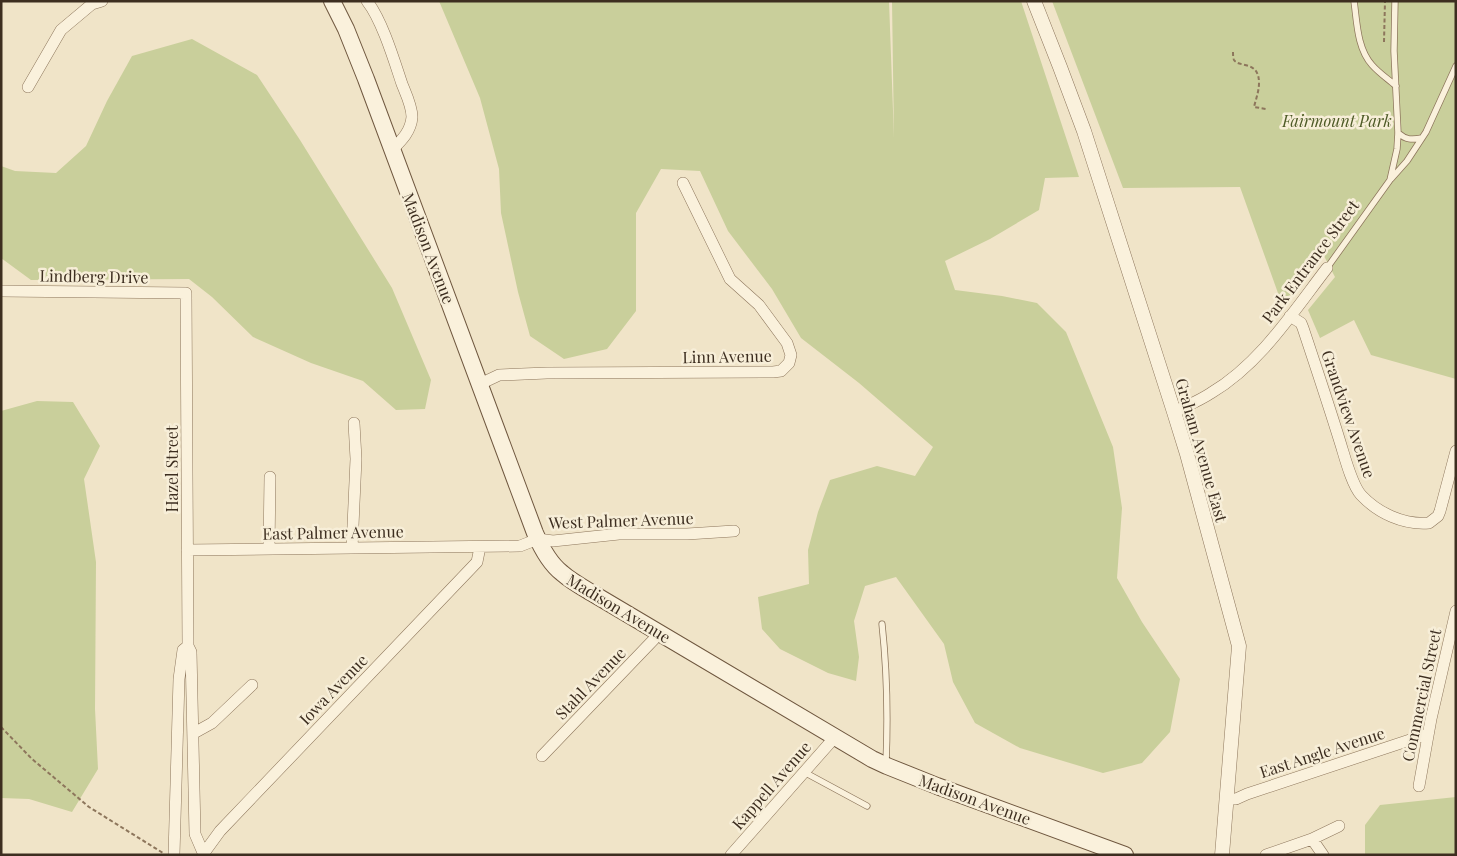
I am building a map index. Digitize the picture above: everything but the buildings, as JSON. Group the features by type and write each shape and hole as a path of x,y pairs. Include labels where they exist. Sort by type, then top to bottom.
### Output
{"main road":[{"name":"Madison Avenue","path":"332,1 353,46 538,539 562,574 834,737 886,766 1125,855"}],"street":[{"path":"28,87 61,30 92,4 102,1"},
{"path":"367,1 376,14 411,106 412,117 410,126 405,136 392,150"},
{"name":"Graham Avenue East","path":"1034,1 1084,131 1174,412 1239,646 1222,855"},
{"name":"Linn Avenue","path":"480,384 499,375 773,372 781,371 786,367 791,355 787,343 759,305 730,279 684,183"},
{"name":"Park Entrance Street","path":"1174,412 1201,400 1224,385 1248,364 1273,338 1327,268"},
{"name":"Lindberg Drive","path":"1,291 186,294"},
{"name":"Hazel Street","path":"186,294 188,646 191,652 194,732 195,834 204,854"},
{"name":"Grandview Avenue","path":"1290,316 1304,328 1346,461 1356,486 1360,494 1378,509 1388,516 1408,522 1429,523 1438,516 1440,511 1456,451"},
{"path":"352,548 356,459 354,423"},
{"path":"269,548 270,477"},
{"name":"West Palmer Avenue","path":"480,546 520,546 538,539 553,541 619,534 687,534 734,531"},
{"name":"East Palmer Avenue","path":"188,550 480,546"},
{"name":"Iowa Avenue","path":"204,854 220,831 477,562 480,546"},
{"name":"Commercial Street","path":"1419,786 1428,734 1456,611"},
{"name":"Stahl Avenue","path":"542,756 660,633"},
{"name":"Hazel Street","path":"174,855 179,679 183,650 188,646"},
{"path":"194,732 212,723 252,685"},
{"name":"East Angle Avenue","path":"1227,799 1236,799 1428,734"},
{"name":"Kappell Avenue","path":"731,855 834,737"},
{"path":"1269,854 1312,839 1339,826"},
{"path":"1312,839 1323,855"}],"lane":[{"path":"1354,1 1363,51 1372,65 1396,86"},
{"name":"Park Entrance Street","path":"1327,268 1390,180 1397,149 1398,133 1394,51 1395,1"},
{"path":"1390,180 1407,161 1426,132 1456,66"},
{"path":"1398,133 1405,138 1422,138"},
{"path":"882,624 886,661 886,766"},
{"path":"804,772 867,806"}],"path":[{"path":"1233,52 1236,62 1252,67 1257,72 1259,83 1254,107 1266,109"},
{"path":"1,727 32,760 89,807 165,855"}],"green space":[{"path":"439,1 889,1 894,138 892,1 1021,1 1079,177 1045,178 1039,210 990,239 945,261 955,290 1037,303 1066,332 1113,447 1122,508 1117,578 1142,622 1180,679 1170,732 1142,763 1103,773 1020,748 975,723 953,682 944,644 896,577 865,586 854,621 859,657 856,681 828,673 780,649 762,629 758,597 809,584 808,550 818,512 830,480 877,466 915,476 933,447 859,383 801,338 772,289 728,231 700,171 661,169 636,213 636,311 607,349 564,359 530,336 518,292 501,213 499,169 480,98"},
{"name":"Fairmount Park","path":"1052,1 1456,1 1456,379 1371,355 1354,320 1320,338 1308,310 1335,277 1324,256 1283,307 1240,187 1123,188"},
{"path":"192,39 257,75 300,140 392,288 431,380 425,409 396,410 363,381 311,363 253,337 212,297 189,279 31,280 1,258 1,166 15,171 56,173 86,146 107,101 132,56"},
{"path":"37,401 73,402 100,446 84,479 96,562 95,709 98,769 72,812 29,799 1,798 1,411"},
{"path":"1456,797 1456,855 1365,855 1365,825 1380,805"}]}
